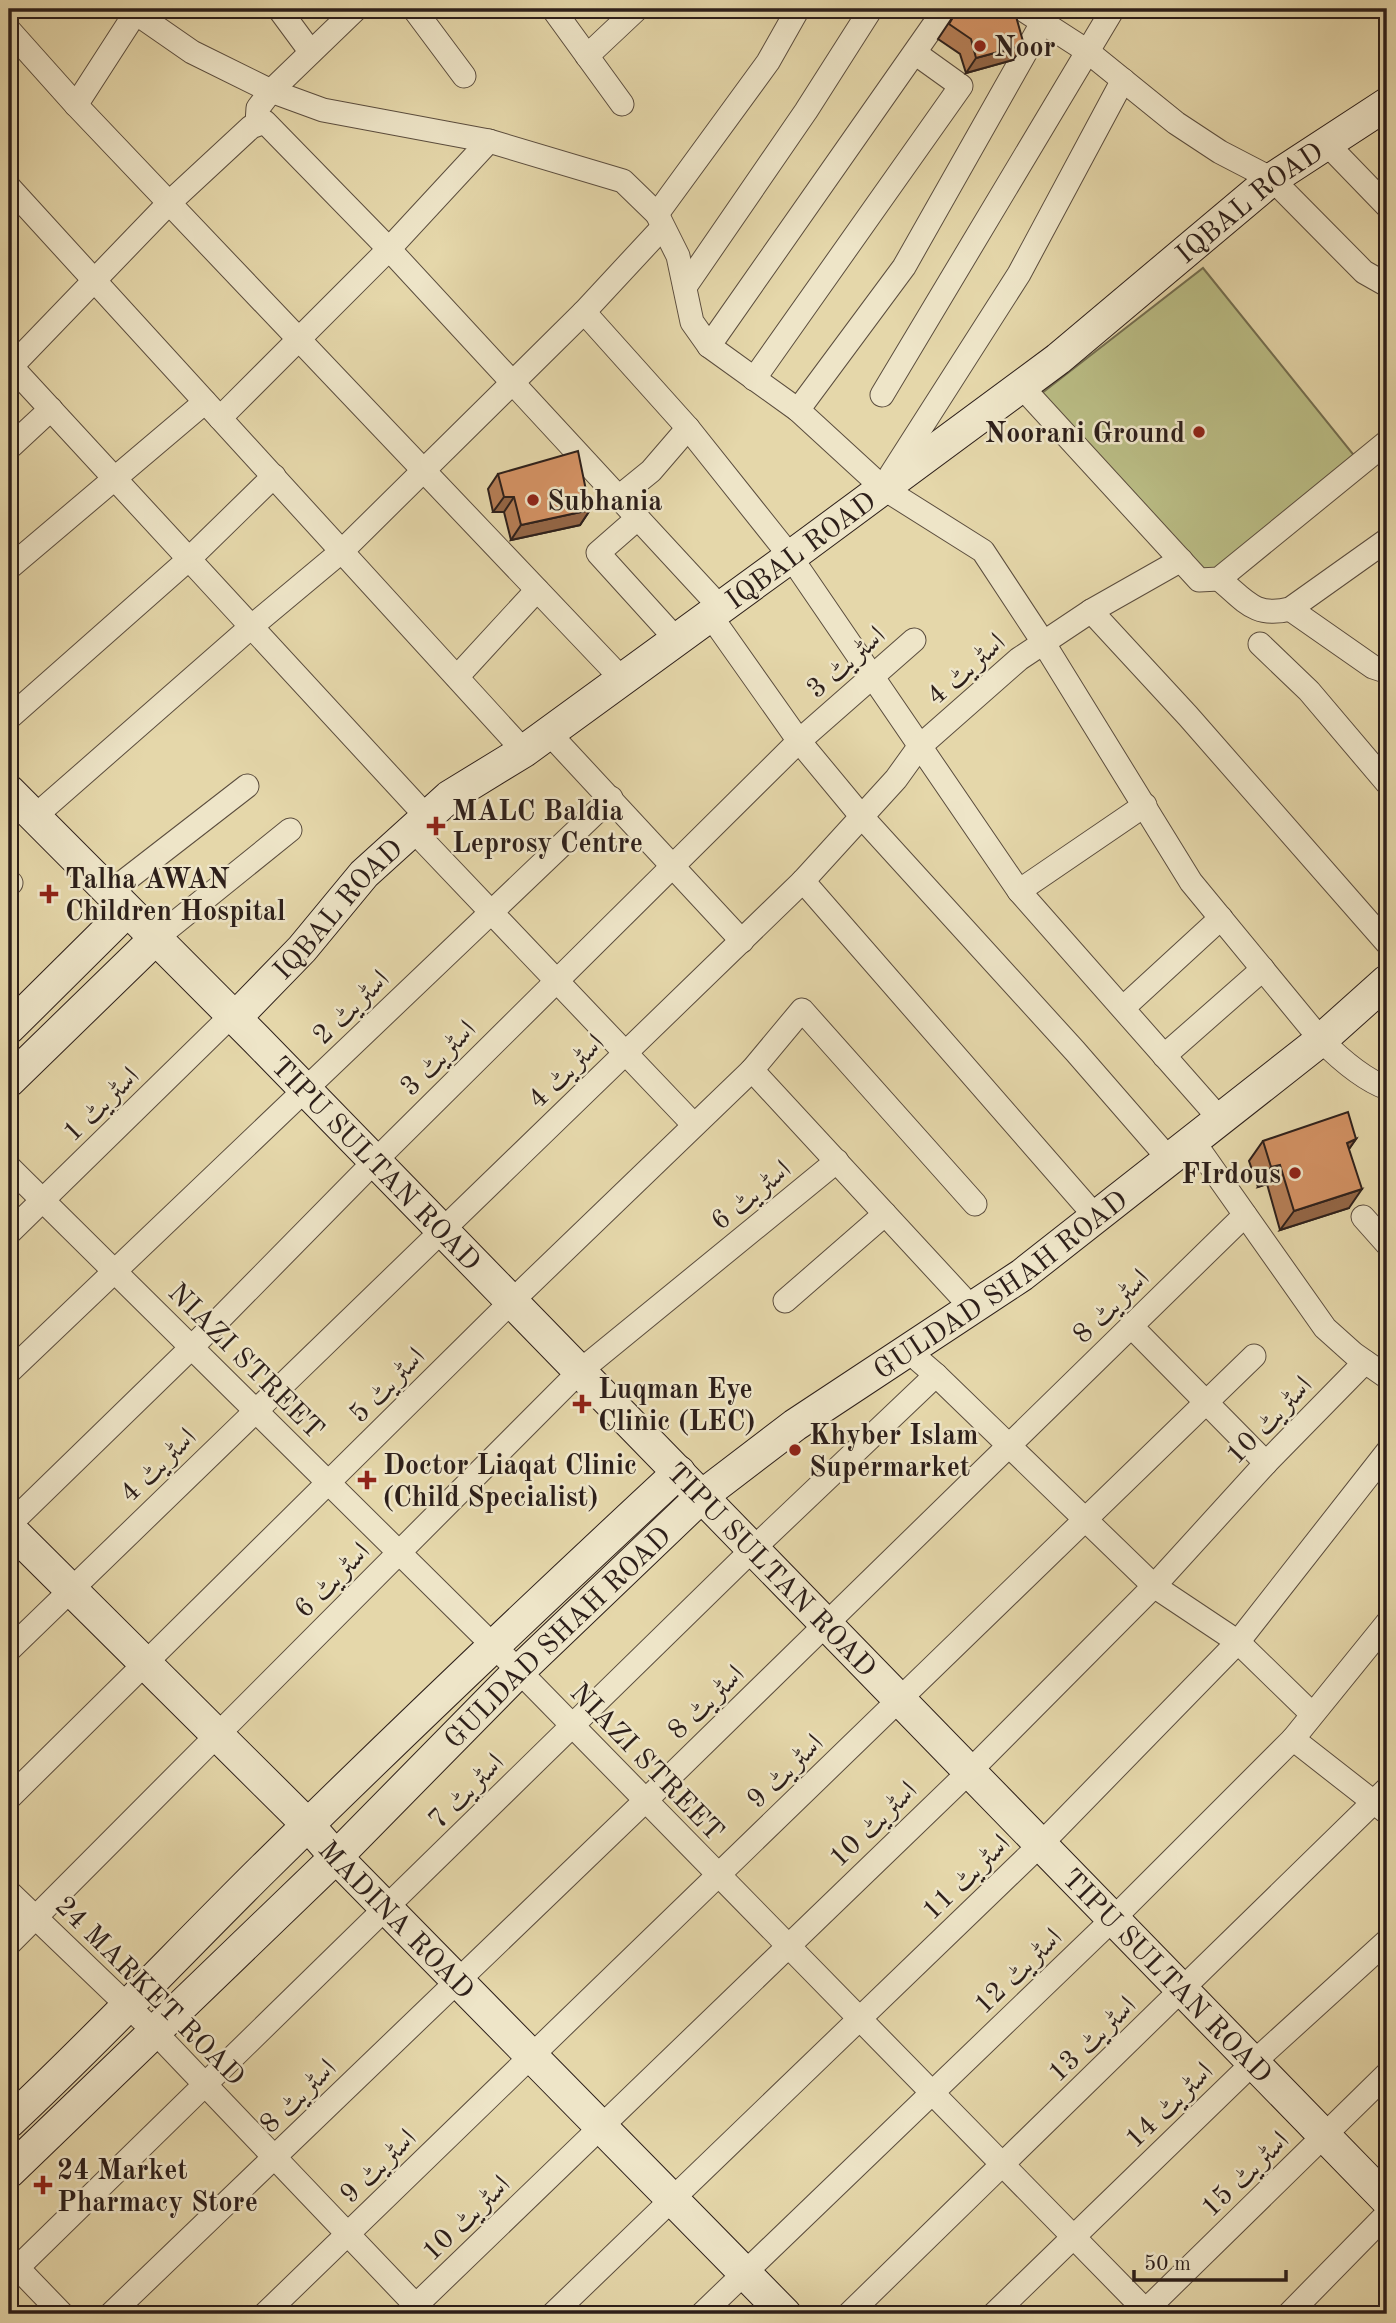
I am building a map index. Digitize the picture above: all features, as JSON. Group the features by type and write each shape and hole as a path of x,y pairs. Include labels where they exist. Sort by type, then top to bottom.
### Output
{"street":[{"path":"279,9 310,51"},
{"path":"257,123 258,108 271,91 356,9"},
{"path":"414,9 464,76"},
{"path":"552,9 622,104"},
{"path":"587,56 637,9"},
{"path":"34,817 342,551 584,312 659,221 768,62 799,9"},
{"path":"685,287 806,111 870,9"},
{"path":"709,346 945,9"},
{"path":"1022,9 1045,15 1187,130 1220,152 1272,179 1364,272 1387,285"},
{"path":"882,395 1113,9"},
{"path":"76,105 134,10 192,52 271,91 323,110 489,141 623,181 659,221 678,256 692,322 709,346 798,411 883,488 963,541 983,551 1191,882 1321,1040 1336,1055 1377,1085 1387,1088"},
{"path":"798,411 904,267 1045,15"},
{"path":"9,30 76,105 621,678"},
{"path":"754,379 961,86 915,53"},
{"path":"883,488 1019,274 1123,80"},
{"name":"IQBAL ROAD","path":"233,1016 302,949 365,874 449,797 536,741 883,488 1068,350 1272,179 1387,104"},
{"path":"694,1125 491,913 420,824 251,627 10,366 169,203 257,123 265,122 389,249 638,518 715,611 799,741 862,817 1075,1051 1181,1150 1245,1215 1325,1328 1387,1377"},
{"path":"9,568 116,479 213,410 298,338 389,249 489,141"},
{"path":"1326,144 1387,206"},
{"path":"9,187 457,677 611,798 741,941"},
{"path":"584,312 688,428 790,556 1019,891 1220,1119"},
{"path":"1021,386 1199,580 1219,579 1387,444"},
{"path":"9,448 51,409"},
{"path":"619,497 650,471 688,428"},
{"path":"9,718 189,559 274,477"},
{"path":"638,518 598,553 676,639"},
{"path":"1219,579 1259,612 1273,614 1290,610 1387,540"},
{"name":"اسٹریٹ 4","path":"9,1650 803,881 896,779 919,747 1018,659 1091,611 1181,560"},
{"path":"457,677 537,590"},
{"path":"1290,610 1373,667 1382,670 1387,668"},
{"path":"1091,611 1188,716 1387,943"},
{"name":"اسٹریٹ 3","path":"9,1526 799,741 914,640"},
{"path":"1260,644 1309,691 1387,783"},
{"path":"9,1028 118,902 247,786"},
{"name":"TIPU SULTAN ROAD","path":"9,791 443,1230 1387,2200"},
{"name":"اسٹریٹ 2","path":"9,1372 611,798"},
{"path":"1019,891 1145,805"},
{"path":"9,1081 155,939 290,830"},
{"path":"803,881 1096,1217"},
{"path":"1123,1009 1221,918"},
{"path":"1164,1056 1263,969"},
{"name":"GULDAD SHAH ROAD","path":"9,2172 336,1857 519,1671 702,1496 795,1425 1022,1275 1321,1040 1387,981"},
{"name":"اسٹریٹ 5","path":"9,1798 512,1301 752,1070 802,1010 975,1204"},
{"name":"اسٹریٹ 1","path":"9,1233 233,1016"},
{"path":"752,1070 971,1307"},
{"name":"اسٹریٹ 6","path":"9,1944 580,1371 837,1161"},
{"name":"NIAZI STREET","path":"9,1167 519,1671 1145,2313"},
{"path":"785,1301 885,1214"},
{"name":"اسٹریٹ 8","path":"111,2314 645,1801 1245,1215"},
{"path":"1363,1217 1387,1244"},
{"path":"1131,1326 1266,1463"},
{"path":"907,1350 1154,1586 1238,1642 1312,1714"},
{"name":"اسٹریٹ 9","path":"265,2314 1254,1356"},
{"name":"اسٹریٹ 10","path":"416,2311 600,2127 970,1771 1154,1586 1266,1463 1365,1362"},
{"name":"اسٹریٹ 7","path":"12,2267 206,2085 753,1549 936,1375"},
{"name":"اسٹریٹ 11","path":"553,2314 1041,1844 1238,1642 1387,1452"},
{"name":"GULDAD SHAH ROAD","path":"9,2122 492,1647 678,1472"},
{"name":"MADINA ROAD","path":"9,1526 309,1825 336,1857 785,2314"},
{"name":"اسٹریٹ 12","path":"702,2314 1114,1918 1293,1740 1387,1623"},
{"path":"1293,1740 1383,1801"},
{"name":"اسٹریٹ 13","path":"849,2314 1383,1801"},
{"name":"24 MARKET ROAD","path":"9,1892 155,2032 348,2234 416,2311"},
{"name":"اسٹریٹ 14","path":"994,2314 1254,2062 1387,1941"},
{"name":"اسٹریٹ 15","path":"1145,2313 1387,2074"},
{"path":"1289,2314 1387,2214"},
{"path":"12,2267 62,2314"}],"green space":[{"name":"Noorani Ground","path":"1203,268 1361,464 1199,580 1033,400"}],"building":[{"path":"958,9 1014,9 1024,45 976,58 971,39 949,24"},
{"name":"Subhania","path":"578,451 590,510 521,525 514,497 504,497 498,474"},
{"name":"FIrdous","path":"1348,1112 1356,1139 1347,1143 1362,1189 1294,1211 1280,1165 1271,1167 1263,1141"}],"place":[{"name":"Noor","path":"980,46"},
{"name":"Noorani Ground","path":"1199,432"},
{"name":"Subhania","path":"533,500"},
{"name":"MALC Baldia Leprosy Centre","path":"436,826"},
{"name":"Talha AWAN Children Hospital","path":"49,894"},
{"name":"FIrdous","path":"1295,1173"},
{"name":"Luqman Eye Clinic (LEC)","path":"582,1404"},
{"name":"Khyber Islam Supermarket","path":"795,1450"},
{"name":"Doctor Liaqat Clinic (Child Specialist)","path":"367,1480"},
{"name":"24 Market Pharmacy Store","path":"43,2185"}]}
